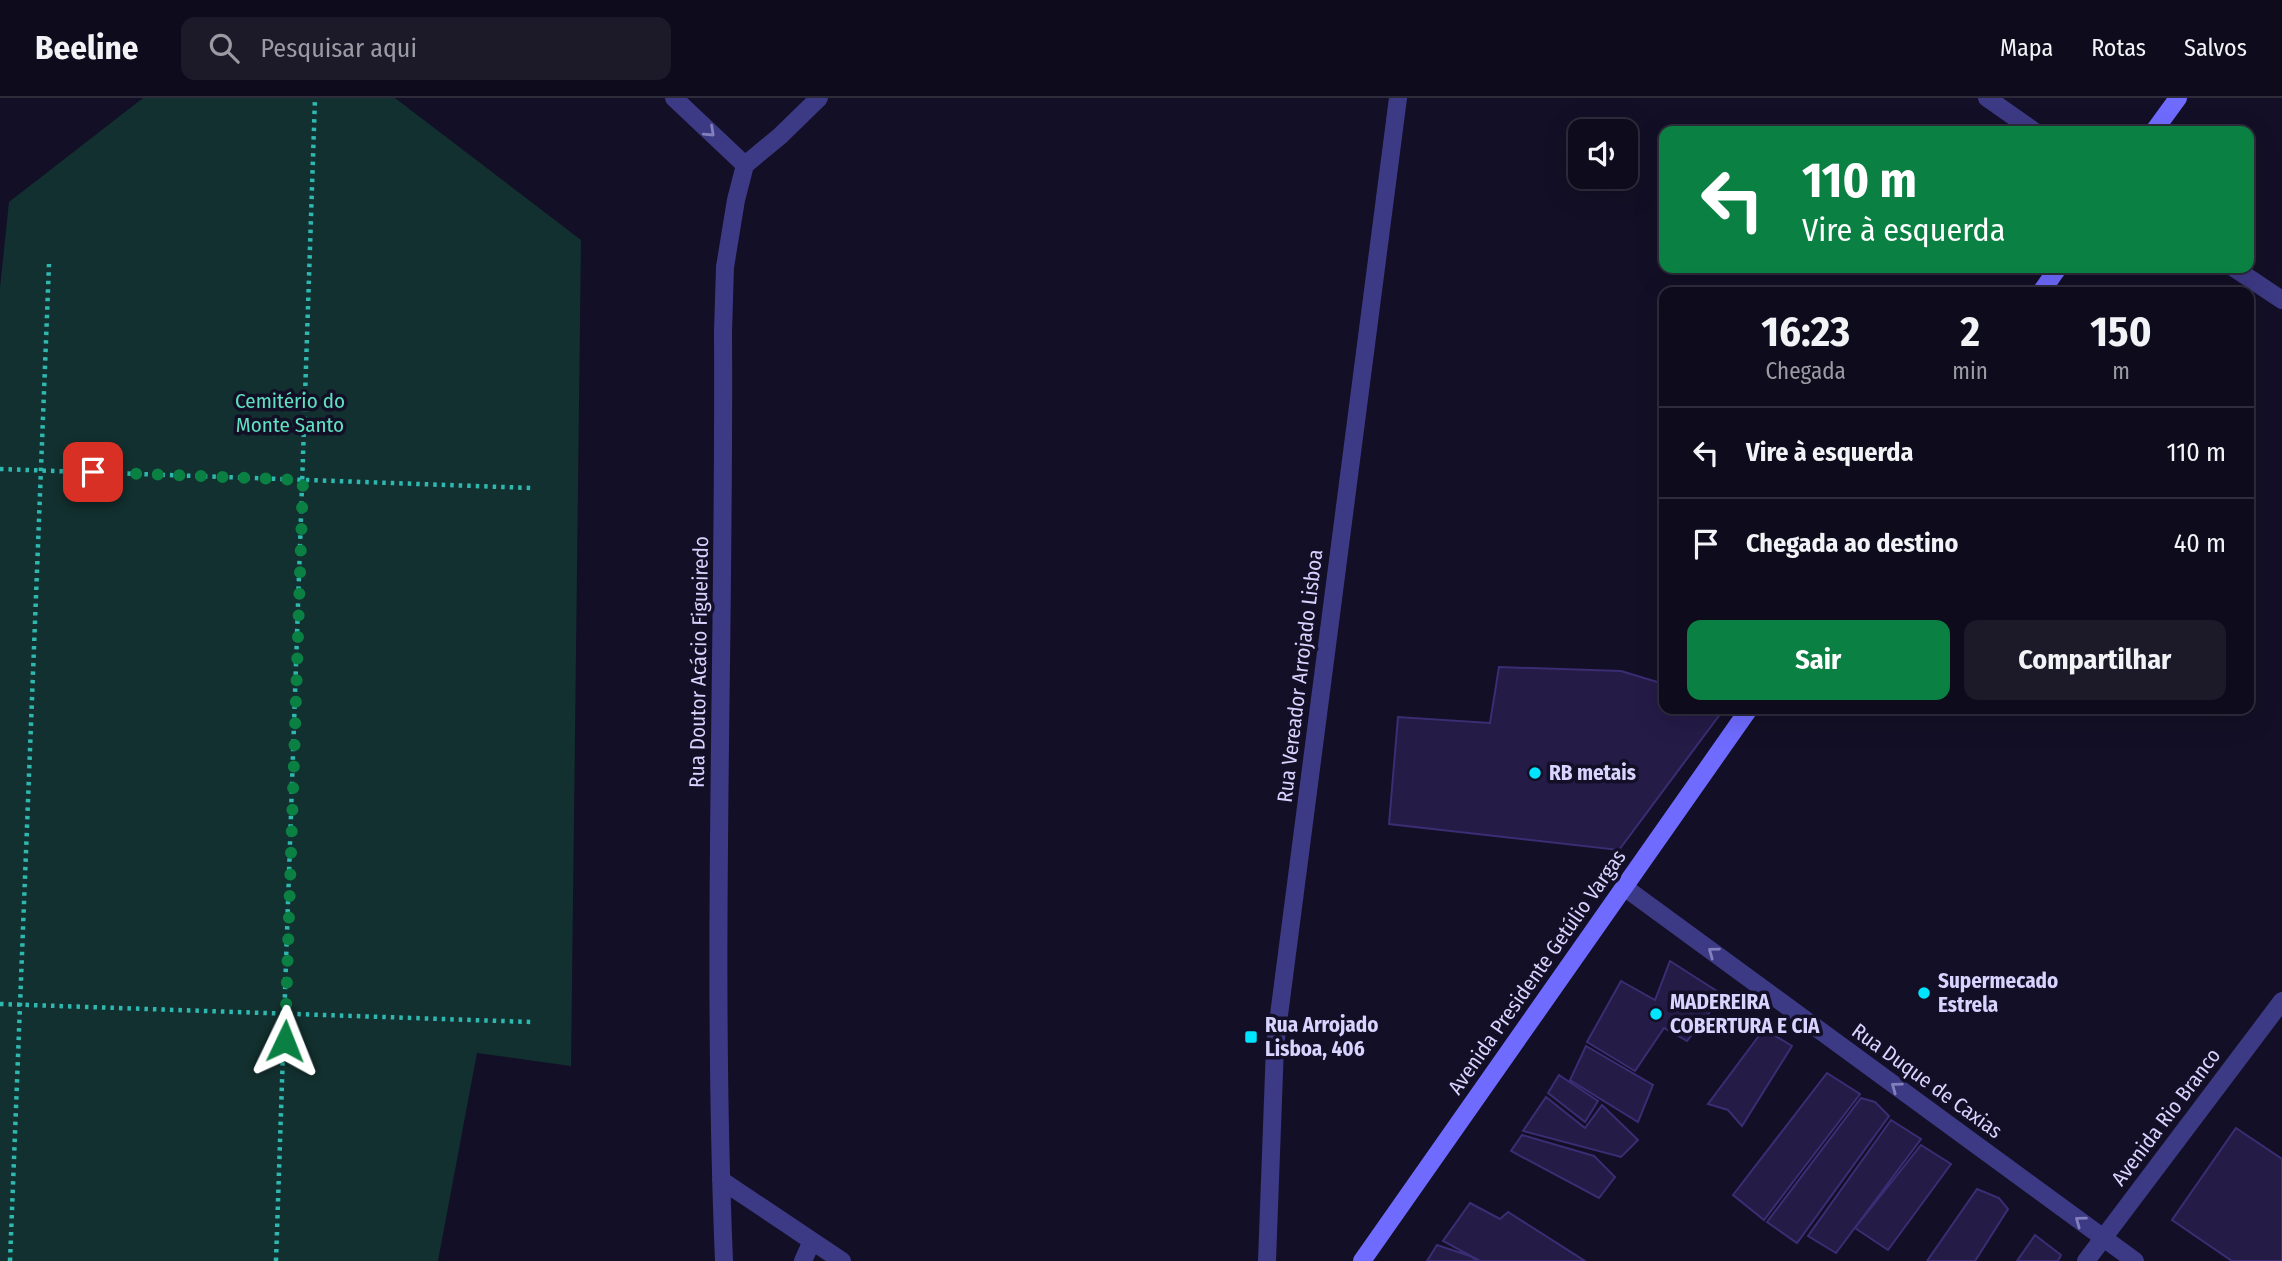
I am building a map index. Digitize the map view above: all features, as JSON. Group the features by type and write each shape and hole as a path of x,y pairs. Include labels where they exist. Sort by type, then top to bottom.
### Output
{"main road":[{"path":"2158,126 2178,98"},
{"name":"Avenida Presidente Getúlio Vargas","path":"1362,1261 1745,714"}],"street":[{"path":"674,98 746,166 819,98"},
{"name":"Rua Vereador Arrojado Lisboa","path":"1267,1261 1275,1046 1398,98"},
{"path":"1986,98 2027,126"},
{"name":"Rua Doutor Acácio Figueiredo","path":"724,1261 721,1180 723,332 725,267 736,200 746,166"},
{"path":"2242,273 2282,300"},
{"name":"Rua Duque de Caxias","path":"1624,887 2135,1261"},
{"name":"Avenida Rio Branco","path":"2086,1261 2282,1001"},
{"path":"721,1180 842,1261"},
{"path":"803,1261 812,1241"}],"path":[{"path":"276,1261 315,98"},
{"path":"10,1261 49,264"},
{"path":"0,469 531,488"},
{"path":"0,1004 531,1022"}],"green space":[{"name":"Cemitério do Monte Santo","path":"143,98 395,98 581,240 571,1066 477,1053 438,1261 0,1261 0,288 9,202"}],"building":[{"name":"RB metais","path":"1499,667 1621,671 1659,682 1659,714 1720,714 1619,850 1389,824 1398,717 1490,723"},
{"name":"MADEREIRA COBERTURA E CIA","path":"1670,961 1723,995 1687,1041 1664,1028 1635,1071 1587,1042 1621,981 1655,1000"},
{"path":"1764,1029 1792,1046 1742,1126 1728,1110 1708,1104"},
{"path":"1586,1046 1653,1085 1638,1122 1570,1080"},
{"path":"1827,1073 1860,1094 1764,1220 1733,1195"},
{"path":"1559,1075 1598,1101 1585,1122 1548,1093"},
{"path":"1546,1097 1585,1128 1602,1105 1638,1140 1621,1157 1523,1131"},
{"path":"1861,1098 1875,1102 1889,1116 1797,1243 1767,1222"},
{"path":"1891,1120 1921,1139 1836,1253 1808,1236"},
{"path":"2236,1128 2282,1159 2282,1261 2232,1261 2172,1220"},
{"path":"1522,1135 1594,1156 1615,1177 1599,1198 1511,1151"},
{"path":"1921,1145 1951,1164 1888,1250 1855,1228"},
{"path":"1977,1189 1999,1198 2008,1209 1975,1261 1927,1261"},
{"path":"1470,1203 1500,1219 1508,1212 1585,1261 1480,1261 1443,1241"},
{"path":"2035,1235 2061,1255 2058,1261 2017,1261"},
{"path":"1437,1245 1470,1256 1478,1261 1427,1261"}],"place":[{"name":"RB metais","path":"1535,773"},
{"name":"Supermecado Estrela","path":"1924,993"},
{"name":"MADEREIRA COBERTURA E CIA","path":"1656,1014"},
{"name":"Rua Arrojado Lisboa, 406","path":"1251,1037"}],"route":[{"path":"93,472 303,480 285,1041"}]}
